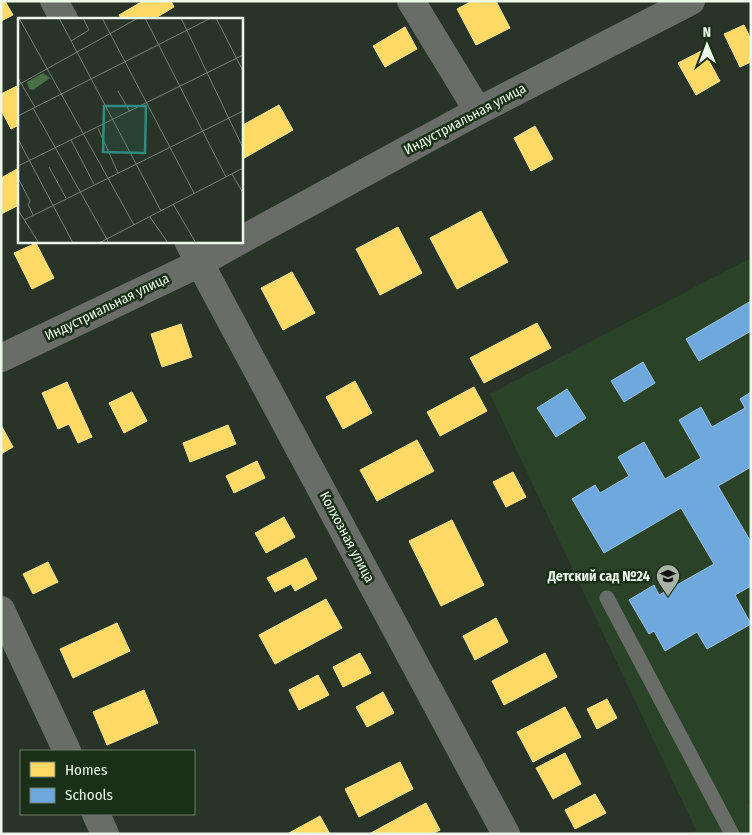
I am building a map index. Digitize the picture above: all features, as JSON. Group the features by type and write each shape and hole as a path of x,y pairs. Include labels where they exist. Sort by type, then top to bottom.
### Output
{"street":[{"path":"54,1 63,18"},
{"path":"411,1 478,111"},
{"name":"Индустриальная улица","path":"242,240 478,111 691,1"},
{"name":"Индустриальная улица","path":"1,358 194,252 236,242"},
{"name":"Колхозная улица","path":"194,252 506,834"},
{"path":"1,610 67,750"},
{"path":"96,815 105,834"}],"lane":[{"path":"607,598 732,834"}],"shaded area":[{"name":"Детский сад №24","path":"751,258 751,800 748,802 751,807 751,834 691,834 696,830 490,394"}],"building: Homes":[{"path":"1,1 5,1 13,15 1,21"},
{"path":"143,1 171,1 174,7 156,18 121,18 119,15"},
{"path":"472,1 496,1 510,28 476,45 457,9"},
{"path":"744,25 751,39 751,62 740,67 724,34"},
{"path":"405,27 417,49 385,67 373,46"},
{"path":"703,50 720,81 696,95 678,63"},
{"path":"18,86 18,126 11,129 1,110 1,94"},
{"path":"279,105 293,130 242,159 242,125"},
{"path":"535,126 553,159 531,171 514,138"},
{"path":"17,169 18,206 1,214 1,178"},
{"path":"481,211 508,262 457,289 430,238"},
{"path":"398,227 422,273 380,295 356,249"},
{"path":"36,243 54,278 32,289 14,253"},
{"path":"292,272 315,313 283,330 261,288"},
{"path":"537,323 551,348 484,383 470,358"},
{"path":"181,324 192,357 162,367 151,334"},
{"path":"355,381 372,413 343,429 326,397"},
{"path":"67,382 92,437 78,443 69,424 58,429 42,393"},
{"path":"474,387 487,411 440,436 427,412"},
{"path":"132,392 147,421 124,433 109,403"},
{"path":"1,425 13,447 1,454"},
{"path":"228,425 236,444 190,462 183,443"},
{"path":"417,440 434,471 377,501 360,470"},
{"path":"257,461 265,478 234,493 226,476"},
{"path":"513,472 526,497 506,507 493,482"},
{"path":"284,517 295,537 266,553 255,533"},
{"path":"452,520 484,585 441,606 409,541"},
{"path":"306,558 317,579 295,591 291,584 275,592 267,578"},
{"path":"48,562 58,582 33,594 23,574"},
{"path":"326,599 342,628 275,664 259,635"},
{"path":"496,618 508,642 475,660 463,636"},
{"path":"117,623 130,651 73,678 60,649"},
{"path":"360,653 371,673 343,687 333,667"},
{"path":"545,653 557,677 504,705 492,681"},
{"path":"318,675 329,695 299,710 289,690"},
{"path":"144,690 158,723 107,745 93,712"},
{"path":"383,692 394,713 367,727 356,707"},
{"path":"607,699 617,718 597,729 587,709"},
{"path":"565,707 581,737 533,762 517,732"},
{"path":"565,753 581,784 553,799 536,768"},
{"path":"400,762 413,789 359,817 345,789"},
{"path":"595,794 606,813 575,829 565,810"},
{"path":"426,803 440,830 432,834 369,834"},
{"path":"320,816 330,834 289,834 289,833"}],"building: Schools":[{"path":"751,301 751,331 699,361 686,339"},
{"path":"643,362 655,383 624,402 611,381"},
{"path":"567,389 586,418 556,437 537,408"},
{"path":"751,392 751,467 718,486 751,542 751,586 735,595 751,624 707,649 697,632 665,651 654,631 649,634 629,600 654,585 659,595 714,564 681,508 604,553 572,499 595,485 600,493 629,476 618,457 644,442 665,479 701,458 679,420 701,407 712,427 745,408 740,399"}],"place":[{"name":"Детский сад №24","path":"668,597"}]}
